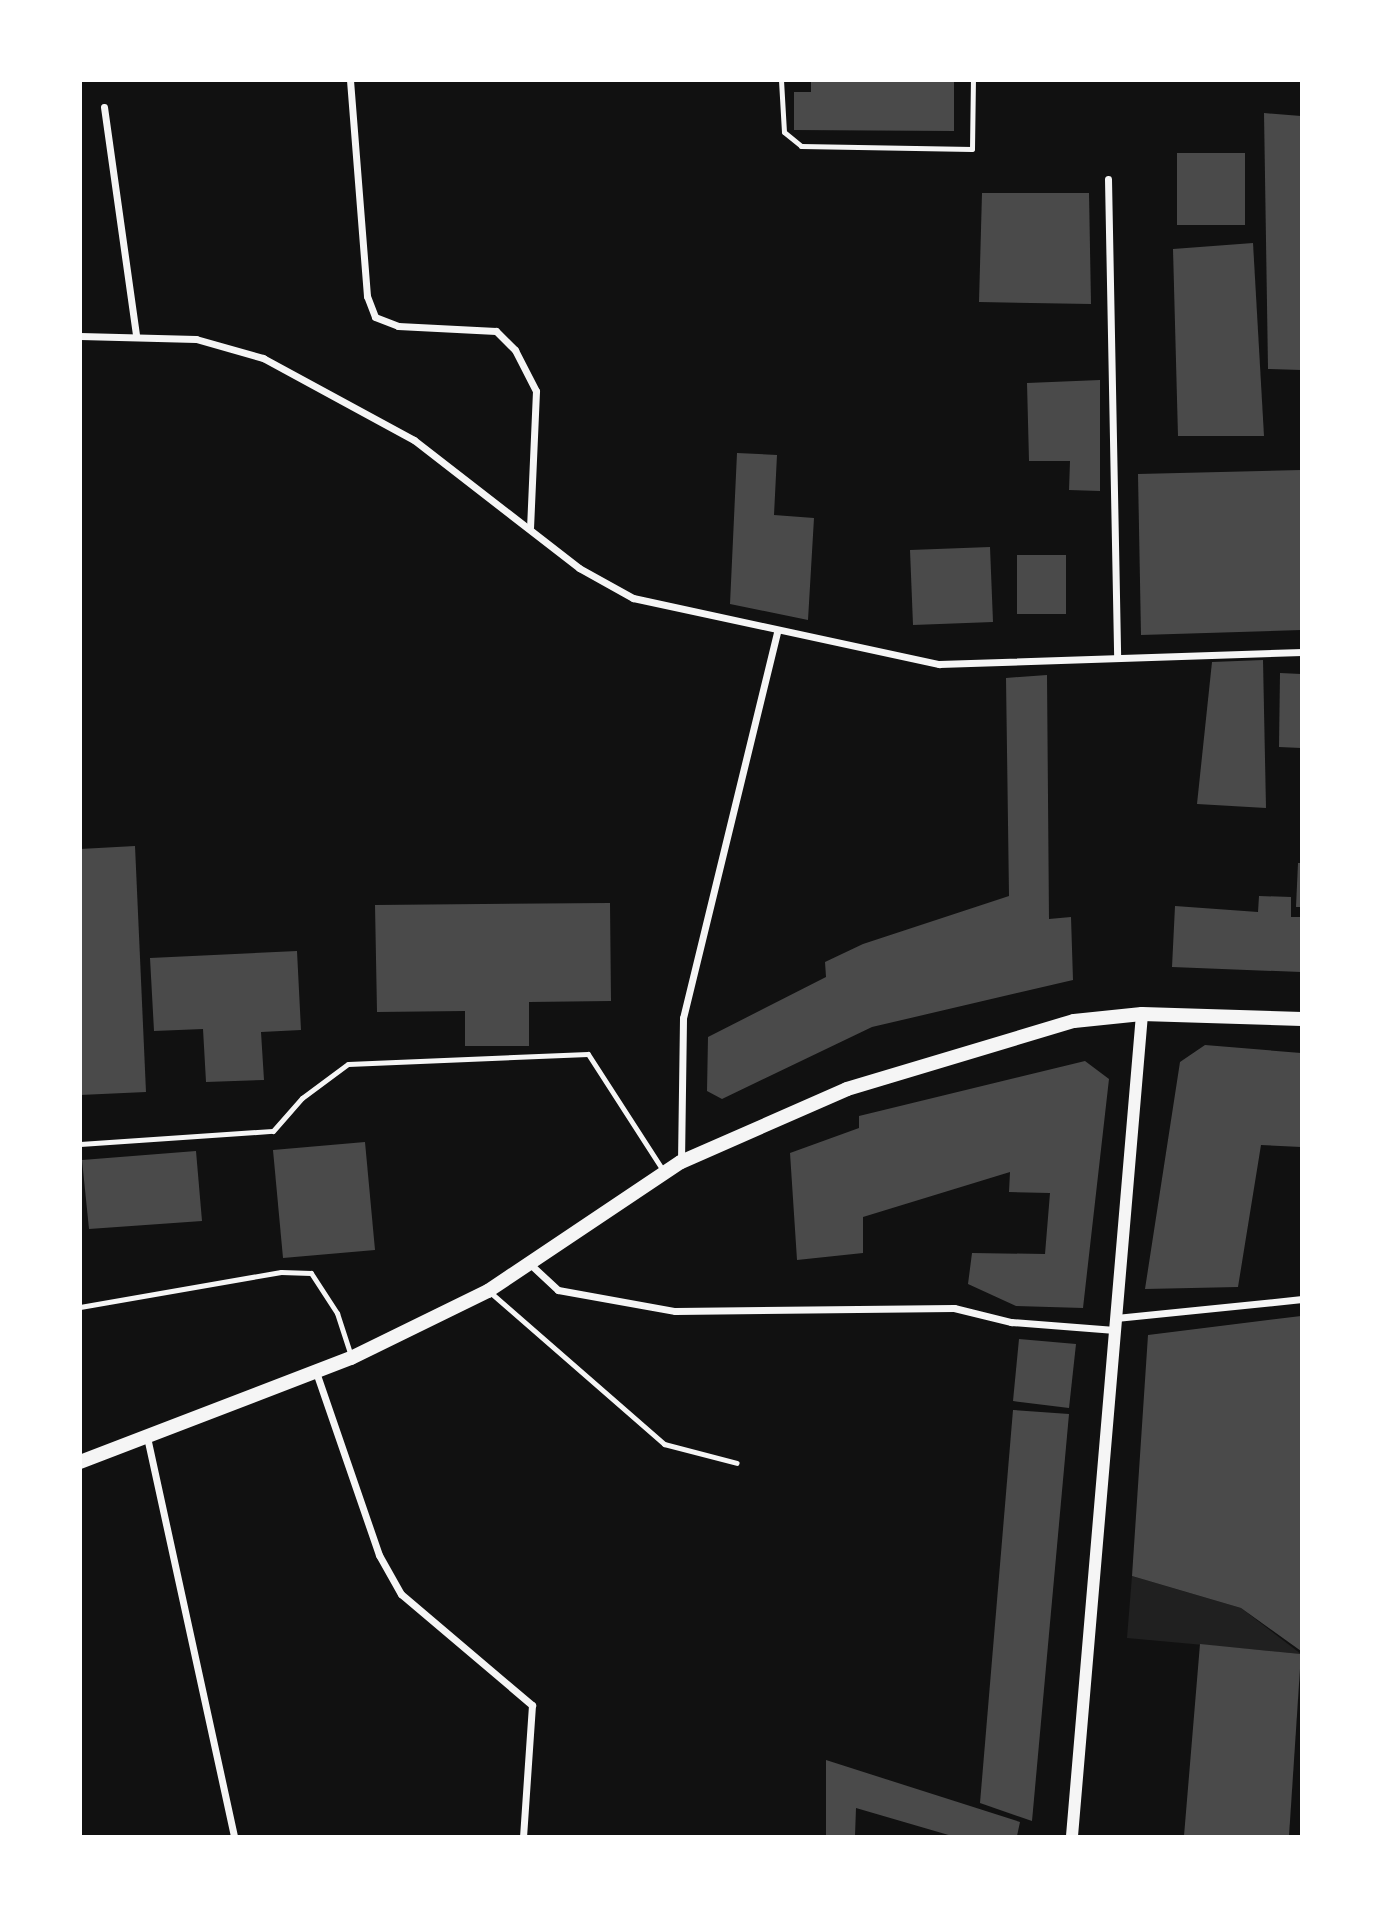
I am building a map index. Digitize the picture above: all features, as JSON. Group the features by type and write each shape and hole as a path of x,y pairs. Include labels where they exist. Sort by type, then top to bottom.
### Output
{"main road":[{"path":"80,1462 351,1358 488,1291 681,1162 847,1088 965,1049 1074,1021 1142,1014 1301,1019"}],"street":[{"path":"350,80 367,296 375,317 398,326 496,331 515,349 536,391 530,527"},
{"path":"104,107 136,336"},
{"path":"1108,179 1117,657"},
{"path":"80,336 196,339 262,358 328,390 414,440 530,527 579,568 633,598 939,664 1301,652"},
{"path":"681,1162 683,1017 777,631"},
{"path":"1072,1836 1142,1014"},
{"path":"530,1264 558,1290 675,1311 954,1308 1011,1322 1115,1324 1301,1299"},
{"path":"316,1372 379,1555 401,1594 532,1705 523,1836"},
{"path":"147,1437 234,1836"}],"lane":[{"path":"781,80 784,132 801,146 972,149 973,80"},
{"path":"80,1144 273,1131 302,1098 348,1064 588,1054 666,1174"},
{"path":"80,1307 281,1272 311,1273 337,1314 351,1358"},
{"path":"488,1291 664,1444 737,1463"}],"shaded area":[{"path":"1132,1576 1241,1608 1301,1654 1127,1638"}],"building":[{"path":"811,80 954,80 954,131 794,130 794,92 811,92"},
{"path":"1264,113 1301,116 1301,370 1268,369"},
{"path":"1177,153 1245,153 1245,225 1177,225"},
{"path":"982,193 1089,193 1091,304 979,302"},
{"path":"1253,243 1264,436 1178,436 1173,249"},
{"path":"1100,380 1100,491 1069,490 1070,461 1029,461 1027,383"},
{"path":"737,453 777,455 774,515 814,518 808,620 730,604"},
{"path":"1301,470 1301,630 1141,635 1138,474"},
{"path":"990,547 993,622 913,625 910,550"},
{"path":"1017,555 1066,555 1066,614 1017,614"},
{"path":"1263,660 1266,808 1197,804 1212,662"},
{"path":"1280,673 1301,674 1301,748 1279,747"},
{"path":"1047,675 1049,919 1071,917 1073,980 872,1027 722,1099 707,1091 708,1037 826,977 825,962 863,944 1009,896 1006,678"},
{"path":"135,846 146,1092 80,1095 80,849"},
{"path":"1298,863 1301,863 1301,907 1296,907"},
{"path":"1259,896 1291,897 1291,917 1301,917 1301,972 1172,967 1175,906 1258,912"},
{"path":"610,903 611,1001 529,1002 529,1046 465,1046 465,1011 377,1012 375,905"},
{"path":"297,951 301,1030 261,1032 264,1080 206,1082 203,1029 154,1031 150,958"},
{"path":"1205,1045 1301,1053 1301,1147 1261,1145 1238,1287 1145,1289 1180,1062"},
{"path":"1085,1061 1109,1079 1083,1308 1016,1306 968,1284 972,1253 1045,1254 1050,1193 1009,1192 1010,1172 863,1217 863,1253 797,1260 790,1153 859,1128 859,1116"},
{"path":"365,1142 375,1250 283,1258 273,1150"},
{"path":"196,1151 202,1221 89,1229 82,1160"},
{"path":"1301,1316 1301,1651 1241,1608 1132,1576 1148,1335"},
{"path":"1019,1339 1076,1344 1069,1408 1013,1401"},
{"path":"1013,1410 1069,1414 1032,1821 980,1803"},
{"path":"1200,1644 1301,1654 1289,1836 1184,1836"},
{"path":"826,1760 1020,1822 1017,1836 952,1836 856,1808 855,1836 826,1836"}]}
